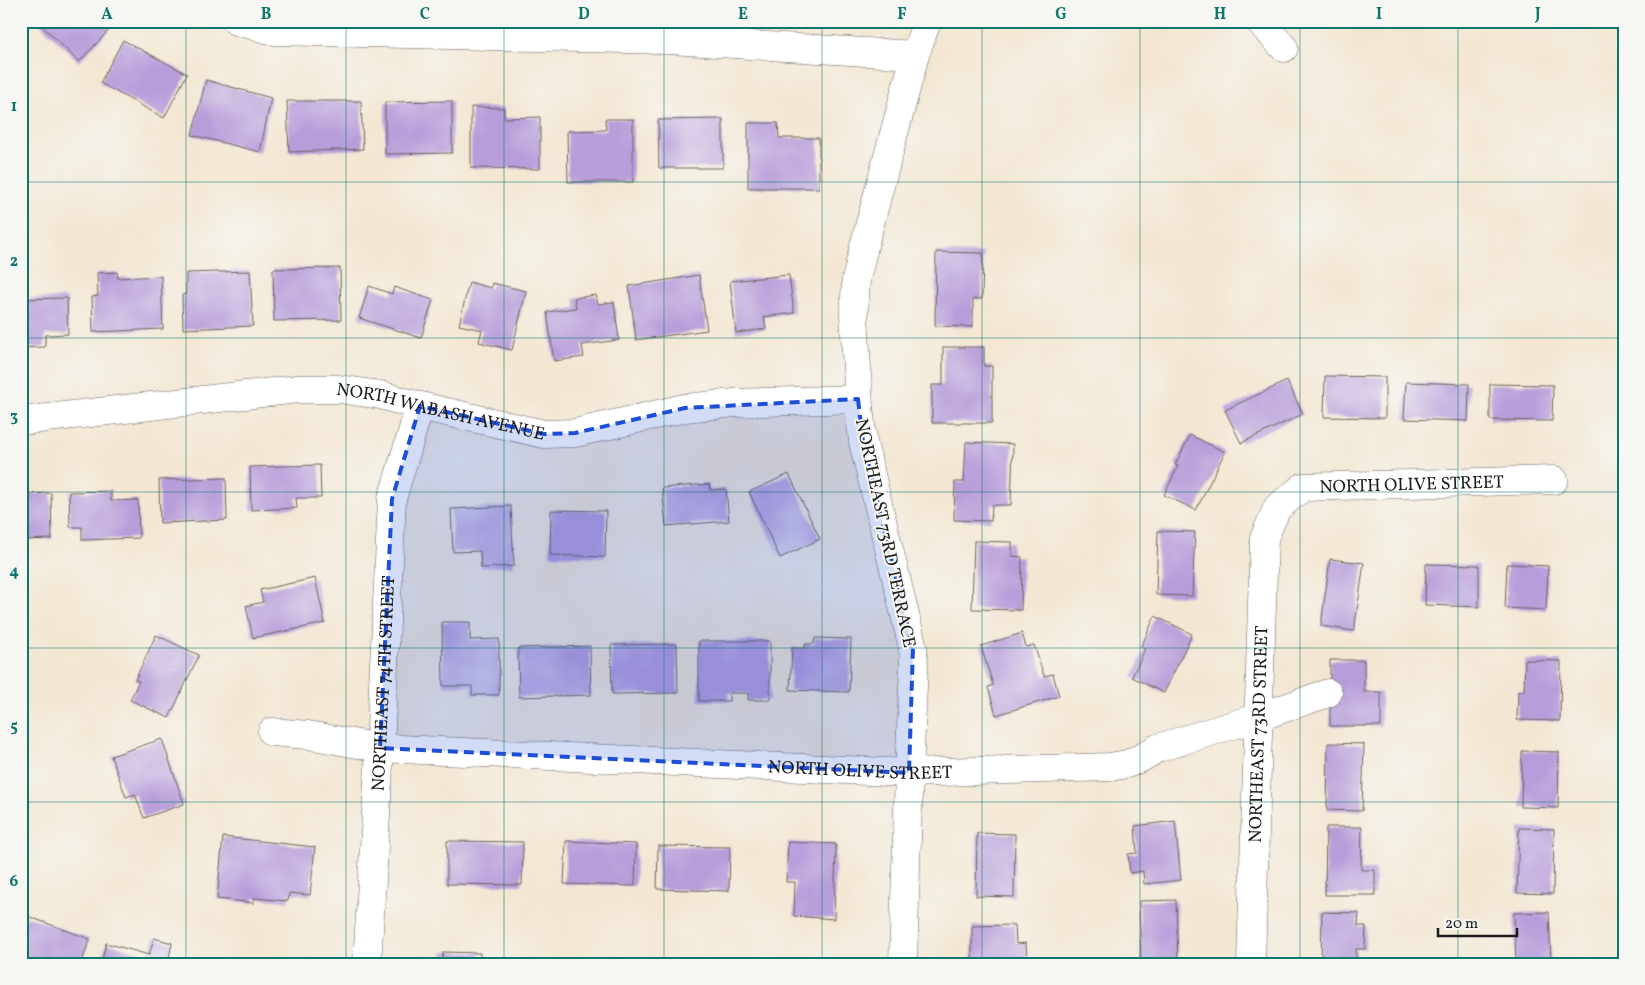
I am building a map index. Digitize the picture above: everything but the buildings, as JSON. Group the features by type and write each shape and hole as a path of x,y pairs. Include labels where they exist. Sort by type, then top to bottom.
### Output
{"street":[{"path":"236,21 274,31 669,31 915,55"},
{"name":"NORTHEAST 73RD TERRACE","path":"903,964 914,665 913,648 863,442 858,399 854,314 856,280 915,55 927,21"},
{"path":"1259,21 1284,48"},
{"name":"NORTH WABASH AVENUE","path":"21,420 298,389 339,389 380,394 420,406 544,434 575,433 685,408 735,403 858,399"},
{"name":"NORTHEAST 74TH STREET","path":"367,964 392,499 420,406"},
{"name":"NORTH OLIVE STREET","path":"1277,508 1303,487 1554,480"},
{"name":"NORTHEAST 73RD STREET","path":"1251,964 1264,538 1277,508"},
{"name":"NORTH OLIVE STREET","path":"272,732 308,735 380,748 909,773 1110,767 1135,760 1158,748 1328,693"}],"highlighted area":[{"path":"858,399 863,442 913,648 909,773 380,748 392,499 420,406 544,434 575,433 685,408"}]}
